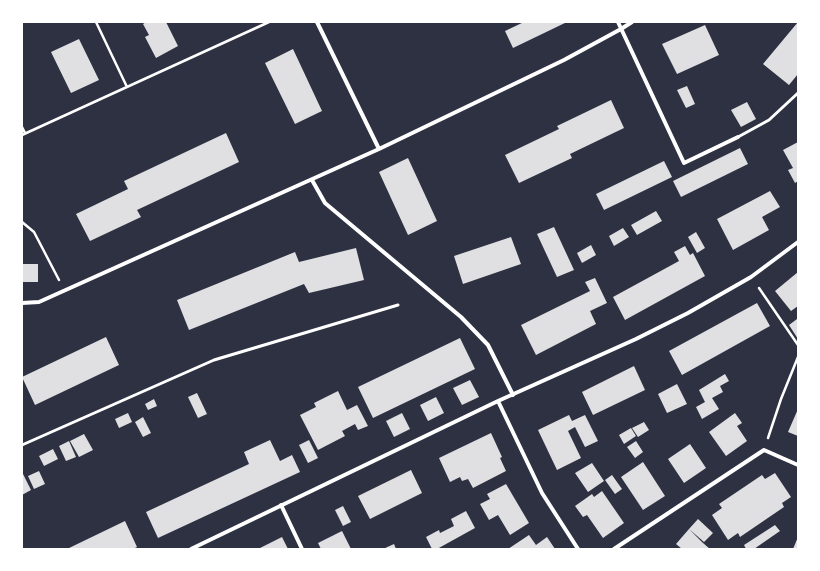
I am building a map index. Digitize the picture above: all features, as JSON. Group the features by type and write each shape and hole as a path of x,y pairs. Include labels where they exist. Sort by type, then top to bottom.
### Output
{"street":[{"path":"317,22 379,150"},
{"path":"618,22 684,163 738,136"},
{"path":"22,303 39,302 379,150 564,60 632,22"},
{"path":"312,180 325,203 461,317 488,345 512,395"},
{"path":"191,549 512,395 636,339 688,313 751,277 798,242"},
{"path":"498,402 542,493 578,549"},
{"path":"614,549 764,450 798,465"},
{"path":"281,505 302,549"}],"lane":[{"path":"738,136 769,120 798,93"},
{"path":"22,445 214,360 398,305"}],"path":[{"path":"96,22 127,87"},
{"path":"22,127 24,134 269,22"},
{"path":"22,222 34,232 64,290"},
{"path":"751,277 798,345"},
{"path":"764,450 781,399 798,357"}],"building":[{"path":"146,22 166,22 178,46 156,58 145,37 149,35 143,24"},
{"path":"524,22 567,22 513,48 505,31"},
{"path":"798,22 798,74 789,85 763,64"},
{"path":"705,25 719,55 677,74 662,44"},
{"path":"79,39 99,80 71,93 51,52"},
{"path":"293,49 322,111 295,124 265,63"},
{"path":"687,86 695,104 686,108 677,90"},
{"path":"611,100 624,128 570,154 572,158 519,183 505,155 559,129 557,126"},
{"path":"747,102 756,119 741,127 731,110"},
{"path":"226,133 239,162 137,210 141,217 90,241 76,214 128,189 124,181"},
{"path":"798,142 798,181 795,183 788,170 793,168 783,150"},
{"path":"740,148 748,164 681,197 673,181"},
{"path":"408,158 437,221 408,235 379,172"},
{"path":"664,161 672,177 604,210 596,194"},
{"path":"770,191 780,207 762,217 769,230 733,250 717,219"},
{"path":"656,211 662,221 637,235 631,225"},
{"path":"554,227 574,270 557,277 537,234"},
{"path":"623,228 629,237 614,246 609,236"},
{"path":"696,232 705,248 697,253 688,237"},
{"path":"511,237 521,264 463,284 454,256"},
{"path":"591,245 596,255 582,263 577,253"},
{"path":"685,246 690,255 693,253 705,276 625,320 613,297 679,261 674,252"},
{"path":"356,248 364,280 309,293 304,284 189,330 177,300 295,252 299,262"},
{"path":"22,264 38,264 38,282 22,282"},
{"path":"798,272 798,306 791,311 775,291"},
{"path":"595,278 607,303 590,311 596,324 536,355 521,325 590,291 585,282"},
{"path":"757,303 770,326 682,375 669,351"},
{"path":"797,319 798,320 798,339 789,325"},
{"path":"106,337 119,365 35,405 22,377"},
{"path":"460,338 475,369 373,418 358,387"},
{"path":"634,366 645,390 593,415 582,392"},
{"path":"725,374 729,381 720,386 723,392 712,398 719,409 702,419 696,407 705,402 699,390"},
{"path":"470,380 479,397 462,405 453,388"},
{"path":"677,384 687,404 667,413 658,394"},
{"path":"338,391 347,410 357,405 368,426 358,430 355,424 342,431 345,436 318,450 300,415 316,407 314,403"},
{"path":"197,393 207,414 198,418 188,397"},
{"path":"436,397 444,413 428,421 420,405"},
{"path":"154,399 157,406 148,410 145,404"},
{"path":"798,409 798,436 788,432"},
{"path":"128,413 132,422 119,428 115,419"},
{"path":"402,413 410,429 394,437 386,421"},
{"path":"735,413 742,423 737,426 747,441 726,456 709,432"},
{"path":"569,415 572,421 585,415 598,441 585,447 575,427 568,431 581,458 557,470 538,430"},
{"path":"143,417 151,433 143,437 135,422"},
{"path":"644,422 649,430 638,437 632,428"},
{"path":"631,428 636,436 624,444 619,435"},
{"path":"491,433 502,457 500,458 506,471 473,488 468,479 462,481 460,477 450,482 439,458"},
{"path":"84,434 93,450 79,457 70,441"},
{"path":"270,440 280,461 292,455 300,472 158,538 146,512 249,464 244,452"},
{"path":"309,440 318,458 308,463 299,445"},
{"path":"69,441 76,457 66,461 59,446"},
{"path":"636,441 643,452 635,458 627,447"},
{"path":"690,444 706,468 684,483 668,459"},
{"path":"53,449 58,459 44,466 39,456"},
{"path":"643,462 665,496 643,510 621,477"},
{"path":"592,463 604,481 588,492 575,473"},
{"path":"411,470 422,493 370,519 358,496"},
{"path":"39,471 45,484 34,489 28,476"},
{"path":"22,472 31,490 22,495"},
{"path":"775,473 791,497 782,503 784,507 740,537 738,533 728,540 712,515 722,508 719,504 762,475 765,479"},
{"path":"612,475 622,489 615,494 605,480"},
{"path":"506,484 529,523 510,535 498,515 489,520 480,504 490,499 487,494"},
{"path":"602,491 624,523 603,538 587,515 583,517 575,506 592,494 594,497"},
{"path":"343,506 351,522 343,526 335,510"},
{"path":"466,511 475,528 437,549 432,549 426,537 439,530 440,533 454,526 451,519"},
{"path":"698,519 713,533 704,542 689,529"},
{"path":"125,521 137,547 133,549 67,549"},
{"path":"775,525 780,531 754,549 746,549 744,545"},
{"path":"689,529 710,549 682,549 676,544"},
{"path":"342,531 351,549 321,549 318,543"},
{"path":"529,535 536,545 547,537 555,549 508,549"},
{"path":"282,537 288,549 258,549"},
{"path":"798,537 798,549 793,549"},
{"path":"394,544 396,549 383,549"}]}
